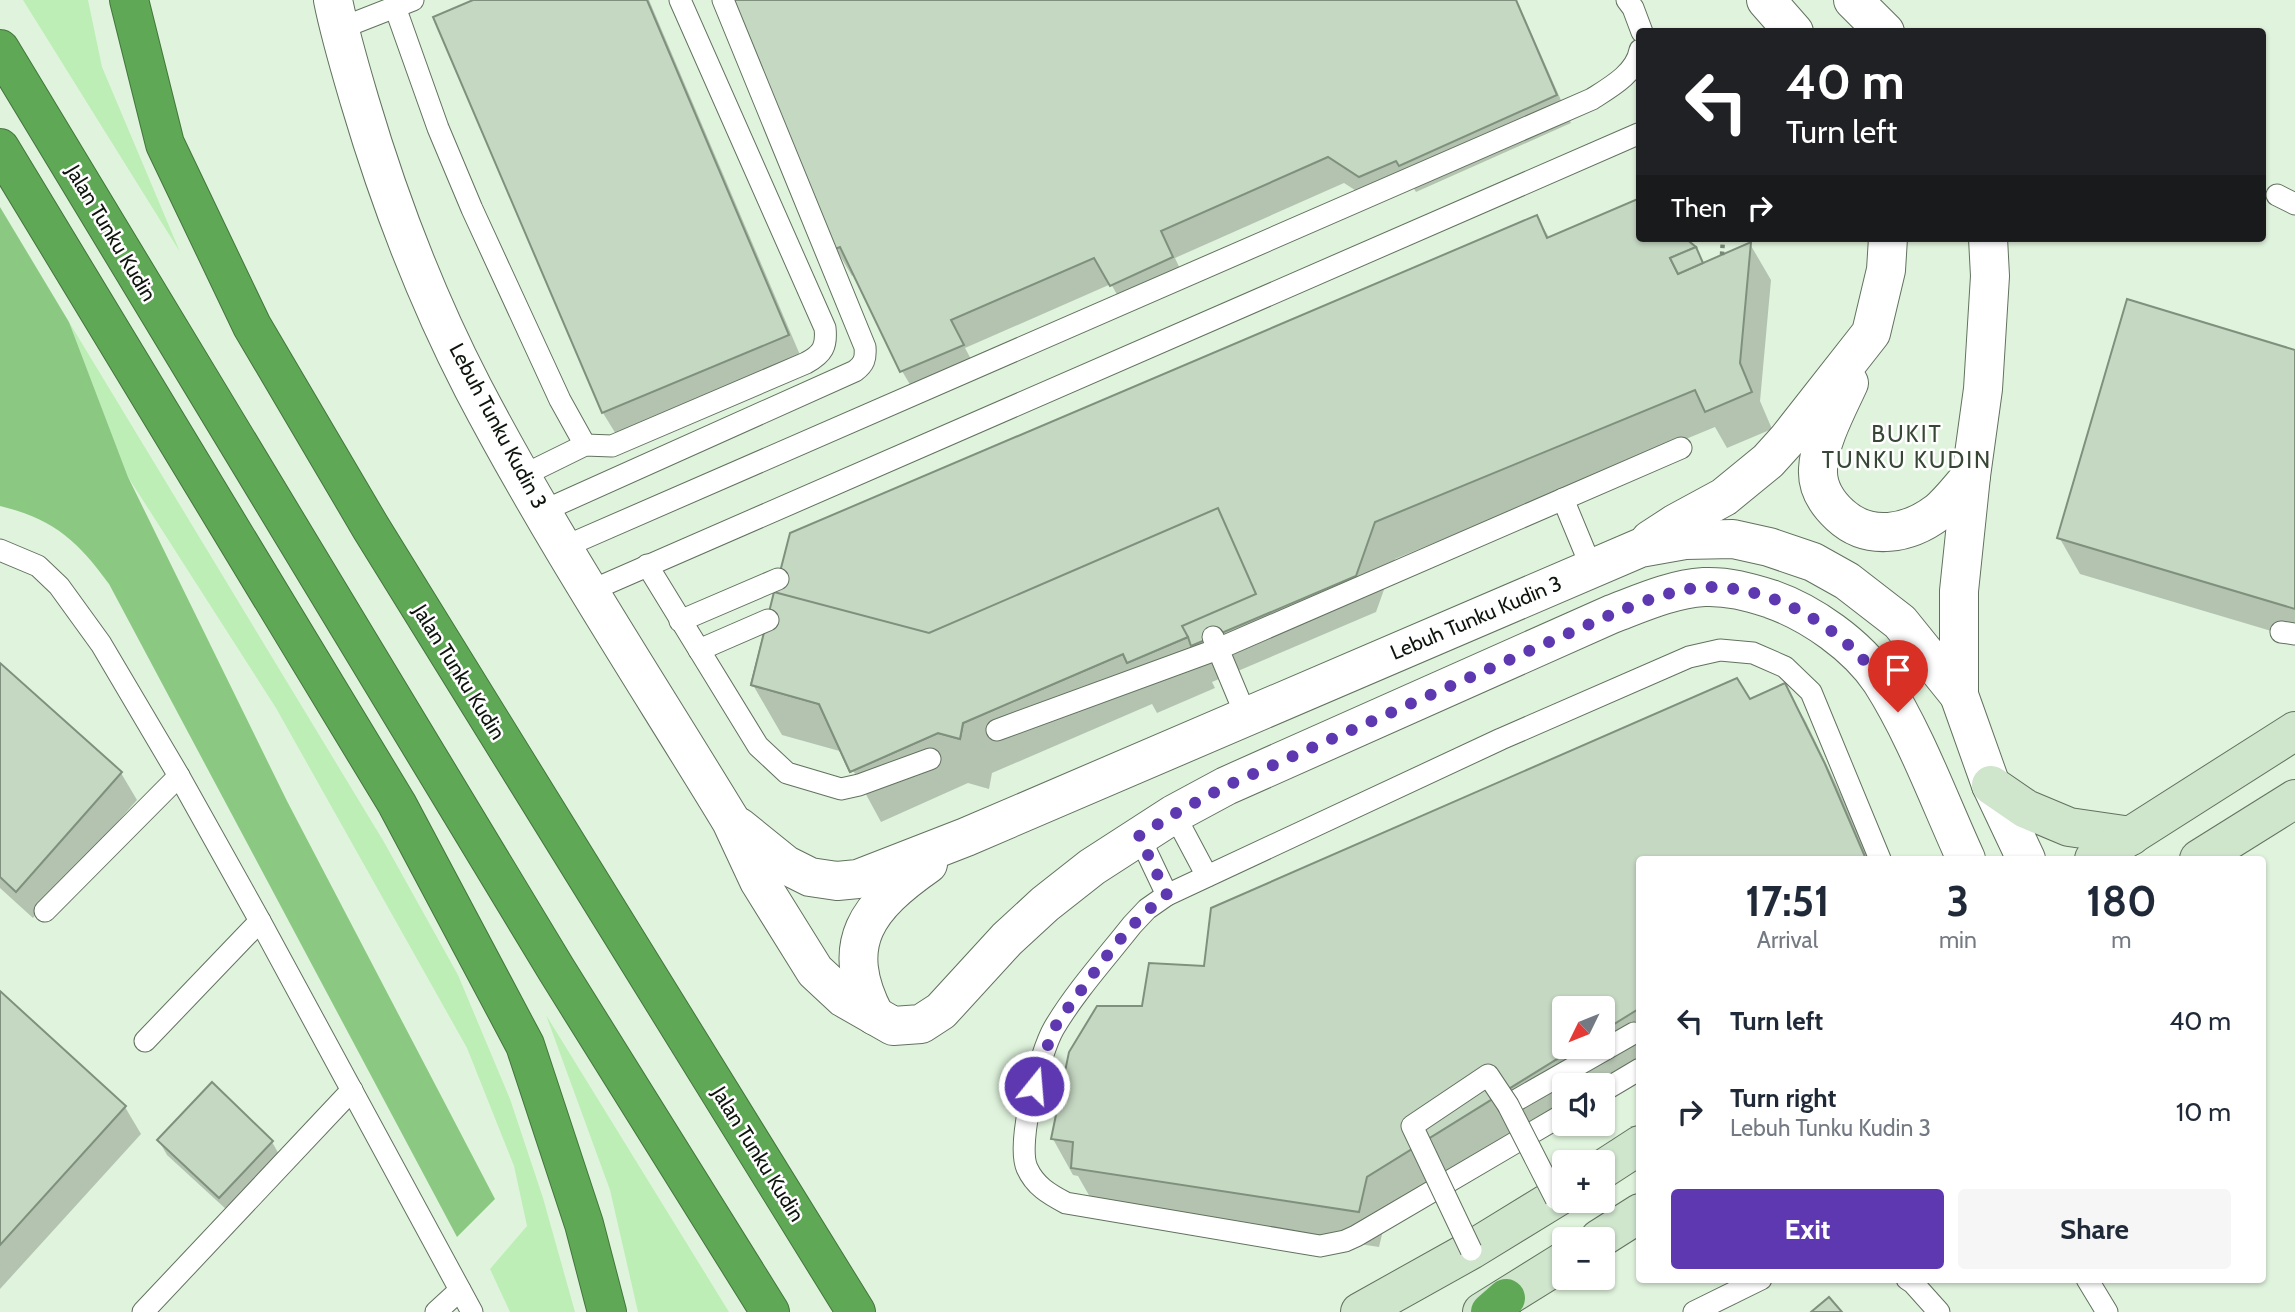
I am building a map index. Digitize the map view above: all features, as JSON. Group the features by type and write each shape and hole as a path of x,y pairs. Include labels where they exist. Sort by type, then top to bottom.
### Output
{"highway":[{"name":"Jalan Tunku Kudin","path":"129,0 165,144 252,326 371,528 856,1312"},
{"name":"Jalan Tunku Kudin","path":"0,49 556,969 770,1312"},
{"path":"0,148 397,804 525,1045 584,1224 607,1312"},
{"path":"248,458 357,675 397,804"}],"street":[{"path":"1766,0 1790,28"},
{"path":"1853,0 1881,28"},
{"name":"Lebuh Tunku Kudin 3","path":"336,15 378,161 420,273 472,387 564,547 731,821 759,881 815,971 844,998 893,1026 921,1024 941,1011 1007,939 1045,904 1092,867 1174,814 1226,786 1587,625 1668,593 1703,587 1742,589 1796,608 1846,642 1880,679 1907,729 1965,856"},
{"path":"1888,242 1886,270 1871,333 1826,437 1818,468 1820,486 1827,503 1851,525 1875,534 1916,525 1939,511 1971,476"},
{"path":"1988,242 1990,276 1983,389 1959,591 1959,695 1991,785 2025,856"},
{"path":"1640,548 1676,523 1724,497 1768,461 1871,333"},
{"name":"Lebuh Tunku Kudin 3","path":"731,821 786,865 810,877 836,881 858,879 966,837 1640,548 1685,540 1733,539 1769,547 1813,562 1847,581 1900,622 1959,695"},
{"path":"2099,856 2295,731"},
{"path":"1991,785 2026,809 2069,827 2131,836"},
{"path":"2204,856 2295,799"},
{"name":"Lebuh Tunku Kudin 3","path":"875,1016 863,992 858,970 858,948 867,924 884,900 912,875 966,837"},
{"path":"1615,1161 1636,1148"},
{"path":"1360,1312 1552,1201"},
{"path":"1615,1229 1636,1216"},
{"path":"1493,1307 1552,1269"}],"lane":[{"path":"522,476 584,445 612,446 806,363 818,356 827,344 820,315 680,0"},
{"path":"543,511 855,371 863,365 865,347 723,0"},
{"path":"1626,0 1633,8 1640,28"},
{"path":"336,15 404,4 438,128 472,209 560,400 584,445"},
{"path":"564,547 1592,99 1617,83 1636,61"},
{"path":"590,590 1636,135"},
{"path":"997,730 1216,643 1681,448"},
{"path":"1563,499 1592,569"},
{"path":"0,550 38,566 59,586 101,644 261,921 472,1312"},
{"path":"647,565 758,746 787,773 841,789 930,759"},
{"path":"680,621 778,579"},
{"path":"699,650 768,620"},
{"path":"1216,643 1245,716"},
{"path":"1552,1121 1356,1236 1332,1245 1306,1245 1066,1203 1047,1193 1033,1180 1025,1165 1023,1142 1034,1086 1053,1030 1147,909 1167,895 1501,739 1689,657 1720,650 1754,653 1785,667 1811,692 1879,856"},
{"path":"45,911 179,776"},
{"path":"1174,814 1207,876"},
{"path":"1139,836 1167,895"},
{"path":"145,1041 261,921"},
{"path":"1508,1105 1634,1033"},
{"path":"1615,1084 1636,1071"},
{"path":"1471,1250 1412,1126 1488,1074 1552,1182"},
{"path":"142,1312 352,1090"},
{"path":"1694,1312 1753,1283"},
{"path":"1913,1283 1939,1312"},
{"path":"2089,1283 2107,1312"},
{"path":"436,1312 460,1290"}],"path":[{"path":"1722,255 1723,242"}],"green space":[{"path":"23,0 88,0 102,67 180,252"},
{"path":"0,207 69,322 128,477 287,801 495,1199 457,1237 109,584 86,555 62,533 35,517 0,506"},
{"path":"69,322 384,842 458,975 510,1099 543,1198 575,1312 510,1312 490,1269 527,1226 514,1166 467,1048 276,708 128,477"},
{"path":"546,1015 729,1312 638,1312 610,1190"}],"building":[{"path":"473,0 647,0 789,335 602,413 433,17"},
{"path":"732,0 1516,0 1557,95 1399,166 1396,161 1359,177 1328,157 1161,231 1173,257 1110,286 1094,258 951,320 964,345 900,372 840,247 835,249"},
{"path":"1636,200 1636,242 1690,242 1696,247 1670,258 1678,274 1751,242 1740,363 1752,392 1705,412 1695,390 1375,522 1356,576 1191,646 1188,637 1127,663 1123,654 963,723 960,739 938,733 850,772 819,704 751,685 790,533 1537,215 1547,238"},
{"path":"1696,247 1703,263 1678,274 1670,258"},
{"path":"2127,299 2295,350 2295,609 2057,538"},
{"path":"1218,508 1256,594 1182,626 1188,637 1127,663 1123,654 963,723 960,739 938,733 850,772 819,704 751,685 774,592 929,633"},
{"path":"0,663 122,772 16,892 0,877"},
{"path":"1737,678 1750,699 1785,683 1825,764 1865,856 1636,856 1636,1010 1615,1024 1615,996 1552,996 1552,1059 1557,1059 1367,1177 1359,1212 1071,1168 1073,1142 1051,1139 1069,1052 1097,1006 1142,1006 1149,963 1204,966 1211,908"},
{"path":"0,991 126,1106 0,1245"},
{"path":"212,1082 273,1141 219,1198 157,1140"},
{"path":"1829,1297 1842,1312 1811,1312"}],"district":[{"name":"BUKIT TUNKU KUDIN","path":"1907,447"}],"route":[{"path":"1034,1086 1046,1047 1062,1016 1132,925 1147,909 1167,895 1139,836 1199,799 1226,786 1612,614 1668,593 1703,587 1742,589 1796,608 1846,642 1880,679 1898,712"}]}
